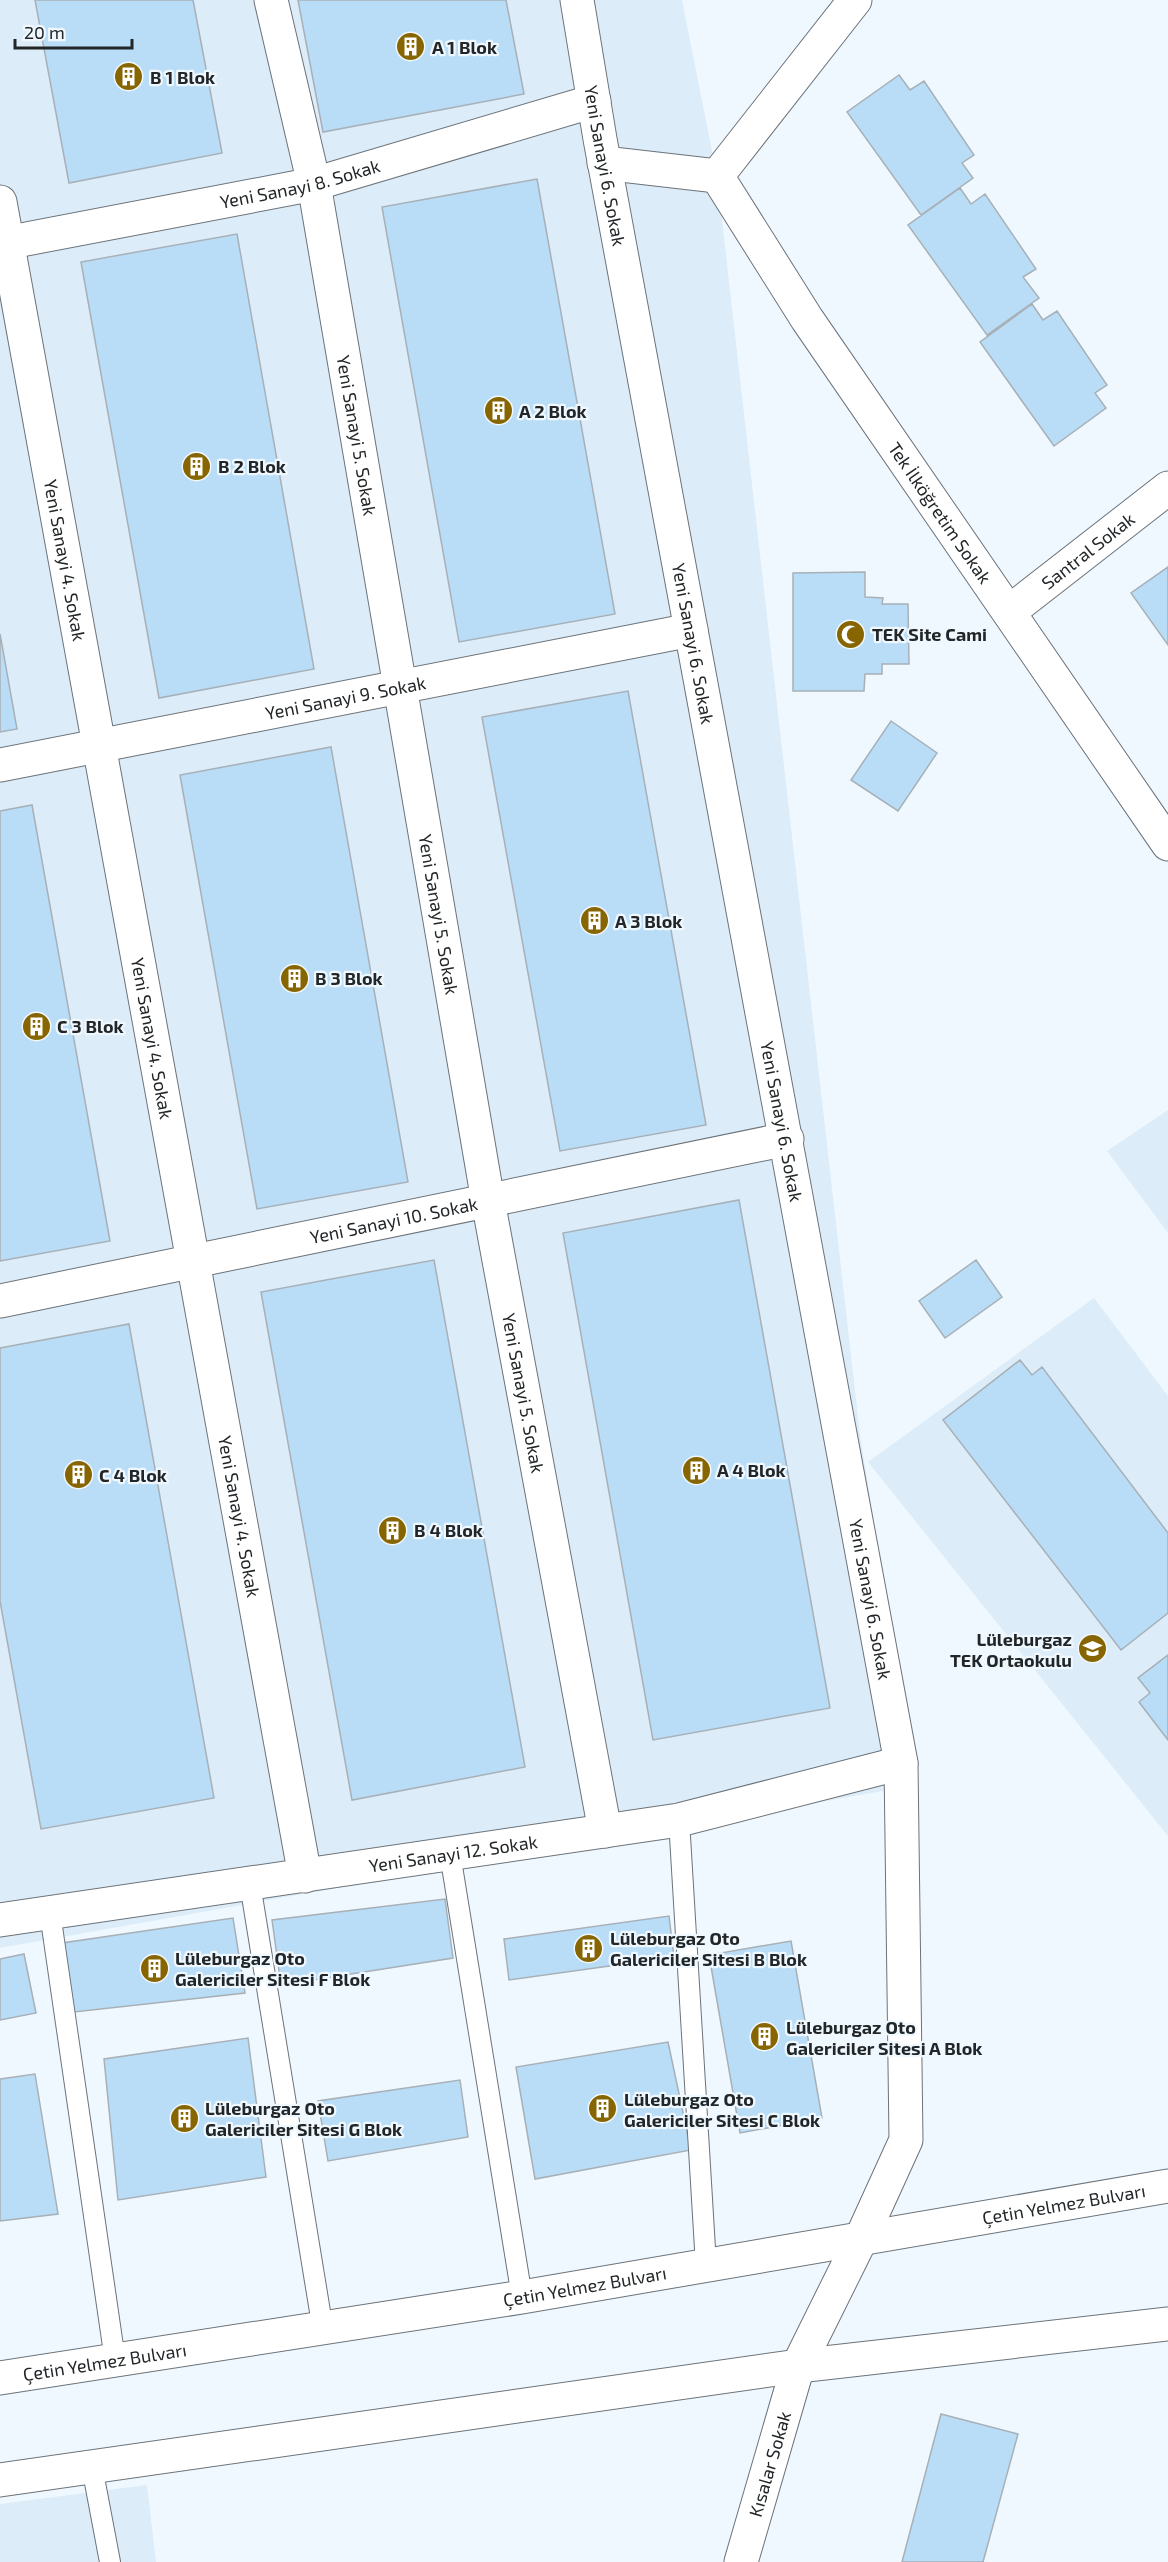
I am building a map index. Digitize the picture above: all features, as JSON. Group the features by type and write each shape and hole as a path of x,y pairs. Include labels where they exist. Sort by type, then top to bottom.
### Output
{"street":[{"name":"Yeni Sanayi 5. Sokak","path":"271,0 314,184 488,1201 605,1831"},
{"name":"Yeni Sanayi 6. Sokak","path":"577,0 604,163 901,1763 906,2140 860,2241"},
{"path":"604,163 717,177 855,0"},
{"name":"Yeni Sanayi 8. Sokak","path":"4,243 314,184 594,101"},
{"name":"Tek İlköğretim Sokak","path":"717,177 807,319 1168,844"},
{"name":"Yeni Sanayi 4. Sokak","path":"0,202 4,243 99,746 305,1876"},
{"name":"Santral Sokak","path":"1009,612 1168,488"},
{"name":"Yeni Sanayi 9. Sokak","path":"0,765 691,630"},
{"name":"Yeni Sanayi 10. Sokak","path":"0,1302 787,1139"},
{"name":"Yeni Sanayi 12. Sokak","path":"0,1918 50,1913 679,1820 901,1763"},
{"name":"Çetin Yelmez Bulvarı","path":"0,2378 323,2330 860,2241 1168,2186"},
{"name":"Kısalar Sokak","path":"741,2562 798,2366 860,2241"},
{"path":"0,2480 798,2366 1168,2324"}],"lane":[{"path":"679,1820 706,2265"},
{"path":"450,1854 522,2297"},
{"path":"250,1884 323,2330"},
{"path":"50,1913 115,2360"},
{"path":"92,2467 110,2562"}],"shaded area":[{"path":"0,0 682,0 717,176 860,1435 916,1785 0,1948"},
{"path":"1168,1110 1168,1233 1107,1151"},
{"name":"Lüleburgaz TEK Ortaokulu","path":"1094,1298 1168,1396 1168,1836 868,1462"},
{"path":"147,2485 156,2562 0,2562 0,2504"}],"building":[{"name":"B 1 Blok","path":"35,0 193,0 222,153 69,183"},
{"name":"A 1 Blok","path":"298,0 506,0 524,94 323,132"},
{"path":"899,75 910,90 924,81 974,155 962,163 973,178 921,215 847,112"},
{"name":"A 2 Blok","path":"537,179 615,614 459,642 382,207"},
{"path":"960,188 971,204 985,194 1036,269 1023,277 1039,298 987,335 908,225"},
{"name":"B 2 Blok","path":"237,234 314,669 159,698 81,262"},
{"path":"1032,304 1043,320 1057,311 1107,385 1095,393 1106,408 1054,446 980,342"},
{"path":"1168,567 1168,645 1131,593"},
{"name":"TEK Site Cami","path":"865,572 865,597 883,598 882,604 908,604 909,664 882,664 882,674 865,674 864,691 793,691 793,573"},
{"path":"0,634 17,729 0,732"},
{"name":"A 3 Blok","path":"628,691 706,1125 560,1151 482,717"},
{"path":"891,721 937,753 898,811 851,780"},
{"name":"B 3 Blok","path":"331,747 408,1182 257,1209 180,775"},
{"name":"C 3 Blok","path":"32,805 110,1241 0,1261 0,811"},
{"name":"A 4 Blok","path":"739,1200 830,1708 653,1740 563,1233"},
{"name":"B 4 Blok","path":"434,1260 525,1767 352,1800 261,1292"},
{"path":"976,1260 1002,1297 945,1338 919,1301"},
{"name":"C 4 Blok","path":"129,1324 214,1798 41,1829 0,1601 0,1348"},
{"path":"1020,1360 1032,1375 1042,1367 1168,1533 1168,1613 1121,1650 943,1420"},
{"path":"1168,1655 1168,1740 1139,1702 1150,1693 1138,1678"},
{"path":"445,1899 453,1958 281,1985 272,1920"},
{"name":"Lüleburgaz Oto Galericiler Sitesi B Blok","path":"669,1916 674,1957 509,1980 504,1939"},
{"name":"Lüleburgaz Oto Galericiler Sitesi F Blok","path":"233,1918 245,1993 74,2012 62,1943"},
{"name":"Lüleburgaz Oto Galericiler Sitesi A Blok","path":"791,1941 822,2118 740,2133 709,1955"},
{"path":"24,1954 36,2013 0,2020 0,1959"},
{"name":"Lüleburgaz Oto Galericiler Sitesi G Blok","path":"248,2038 266,2177 118,2200 104,2059"},
{"name":"Lüleburgaz Oto Galericiler Sitesi C Blok","path":"668,2042 691,2150 535,2179 516,2067"},
{"path":"35,2074 58,2214 0,2221 0,2079"},
{"path":"460,2080 468,2137 328,2161 318,2101"},
{"path":"941,2414 1018,2434 983,2562 902,2562"}],"place":[{"name":"A 1 Blok","path":"411,47"},
{"name":"B 1 Blok","path":"129,77"},
{"name":"A 2 Blok","path":"498,411"},
{"name":"B 2 Blok","path":"197,466"},
{"name":"TEK Site Cami","path":"851,634"},
{"name":"A 3 Blok","path":"594,921"},
{"name":"B 3 Blok","path":"294,978"},
{"name":"C 3 Blok","path":"36,1026"},
{"name":"A 4 Blok","path":"696,1470"},
{"name":"C 4 Blok","path":"78,1475"},
{"name":"B 4 Blok","path":"393,1530"},
{"name":"Lüleburgaz TEK Ortaokulu","path":"1093,1649"},
{"name":"Lüleburgaz Oto Galericiler Sitesi B Blok","path":"589,1948"},
{"name":"Lüleburgaz Oto Galericiler Sitesi F Blok","path":"154,1968"},
{"name":"Lüleburgaz Oto Galericiler Sitesi A Blok","path":"765,2037"},
{"name":"Lüleburgaz Oto Galericiler Sitesi C Blok","path":"603,2109"},
{"name":"Lüleburgaz Oto Galericiler Sitesi G Blok","path":"184,2118"}]}
